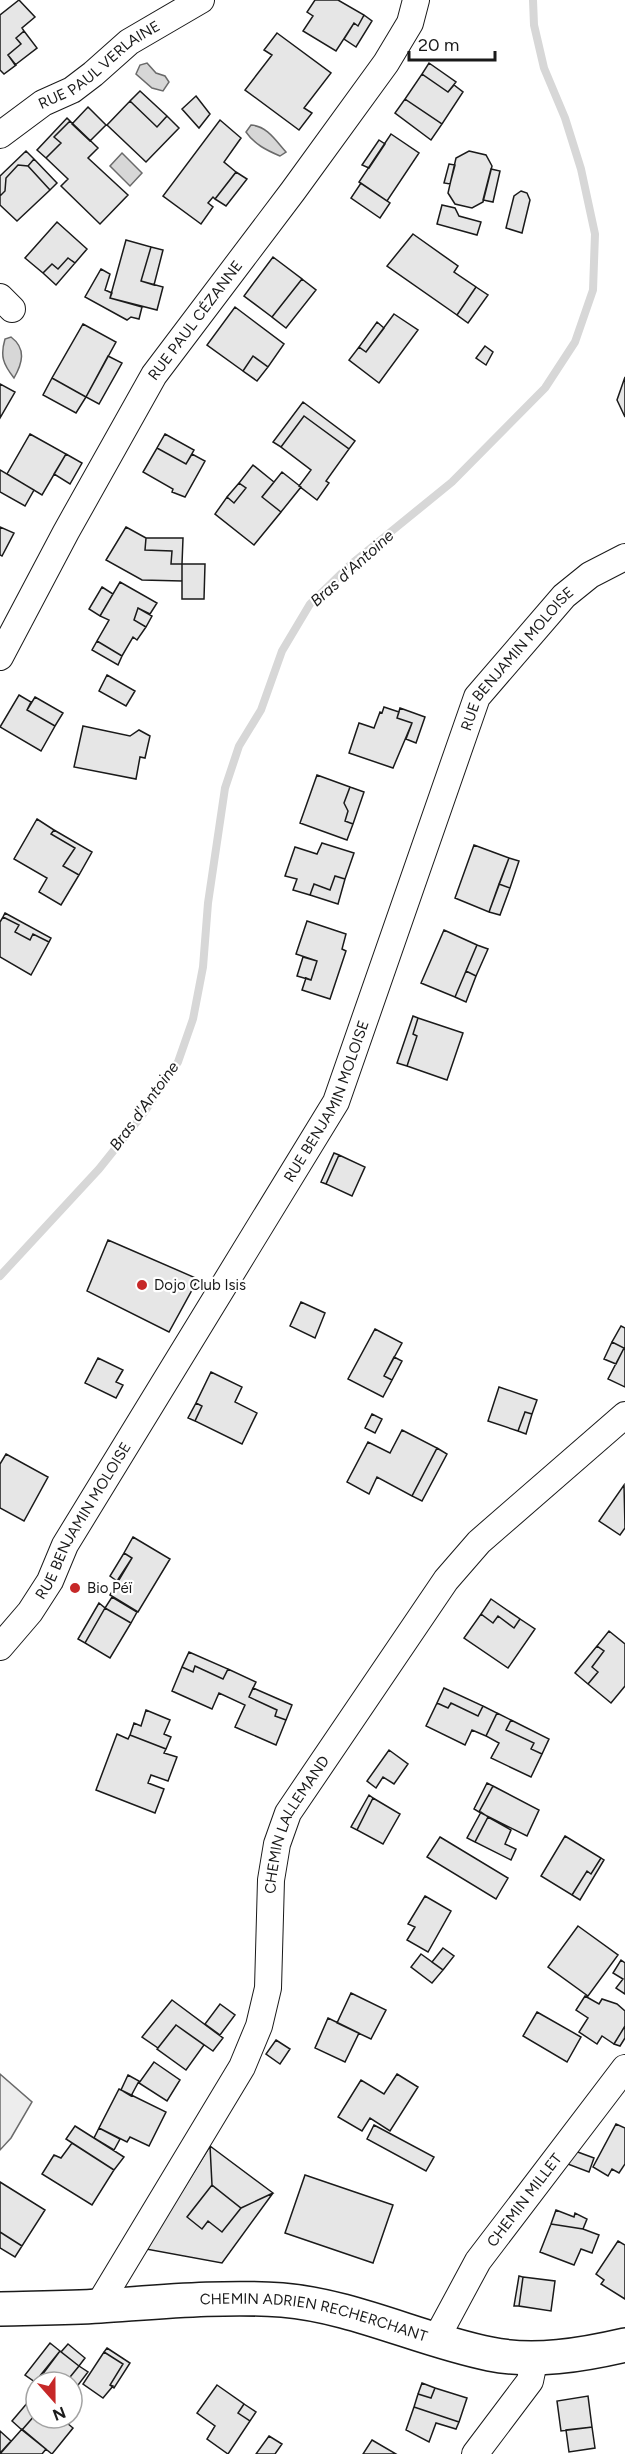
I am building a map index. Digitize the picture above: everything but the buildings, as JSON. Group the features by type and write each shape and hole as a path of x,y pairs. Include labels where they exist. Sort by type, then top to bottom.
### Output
{"main road":[{"name":"CHEMIN ADRIEN RECHERCHANT","path":"0,2309 98,2306 193,2299 284,2300 345,2312 491,2355 535,2357 583,2355 625,2345"}],"street":[{"name":"RUE PAUL VERLAINE","path":"0,135 43,103 72,90 93,75 129,42 201,0"},
{"name":"RUE PAUL CÉZANNE","path":"0,657 66,532 154,375 386,63 410,23 416,0"},
{"name":"RUE BENJAMIN MOLOISE","path":"0,1647 30,1612 50,1581 65,1545 336,1102 477,697 564,597 590,575 625,557"},
{"name":"CHEMIN LALLEMAND","path":"98,2306 242,2067 259,2026 267,1988 271,1880 277,1844 288,1813 446,1580 479,1542 625,1415"},
{"name":"CHEMIN MILLET","path":"435,2340 478,2261 625,2068"},
{"path":"475,2454 530,2381 535,2357"}],"shaded area":[{"path":"147,63 156,73 165,76 169,82 163,91 152,88 136,74 140,65"},
{"path":"251,125 266,131 286,152 280,156 257,143 246,132"},
{"path":"122,153 142,173 130,186 110,166"},
{"path":"11,337 19,346 22,357 14,378 5,364 3,355 5,339"},
{"path":"0,2074 32,2102 11,2138 0,2150"}],"waterway":[{"name":"Bras d'Antoine","path":"0,1276 99,1169 143,1114 178,1062 193,1019 203,967 208,903 225,788 239,746 261,710 282,651 310,604 350,565 452,482 545,388 575,342 593,290 595,234 581,169 565,118 544,68 534,25 533,0"}],"place":[{"name":"Dojo Club Isis","path":"142,1285"},
{"name":"Bio Péï","path":"75,1588"}]}
